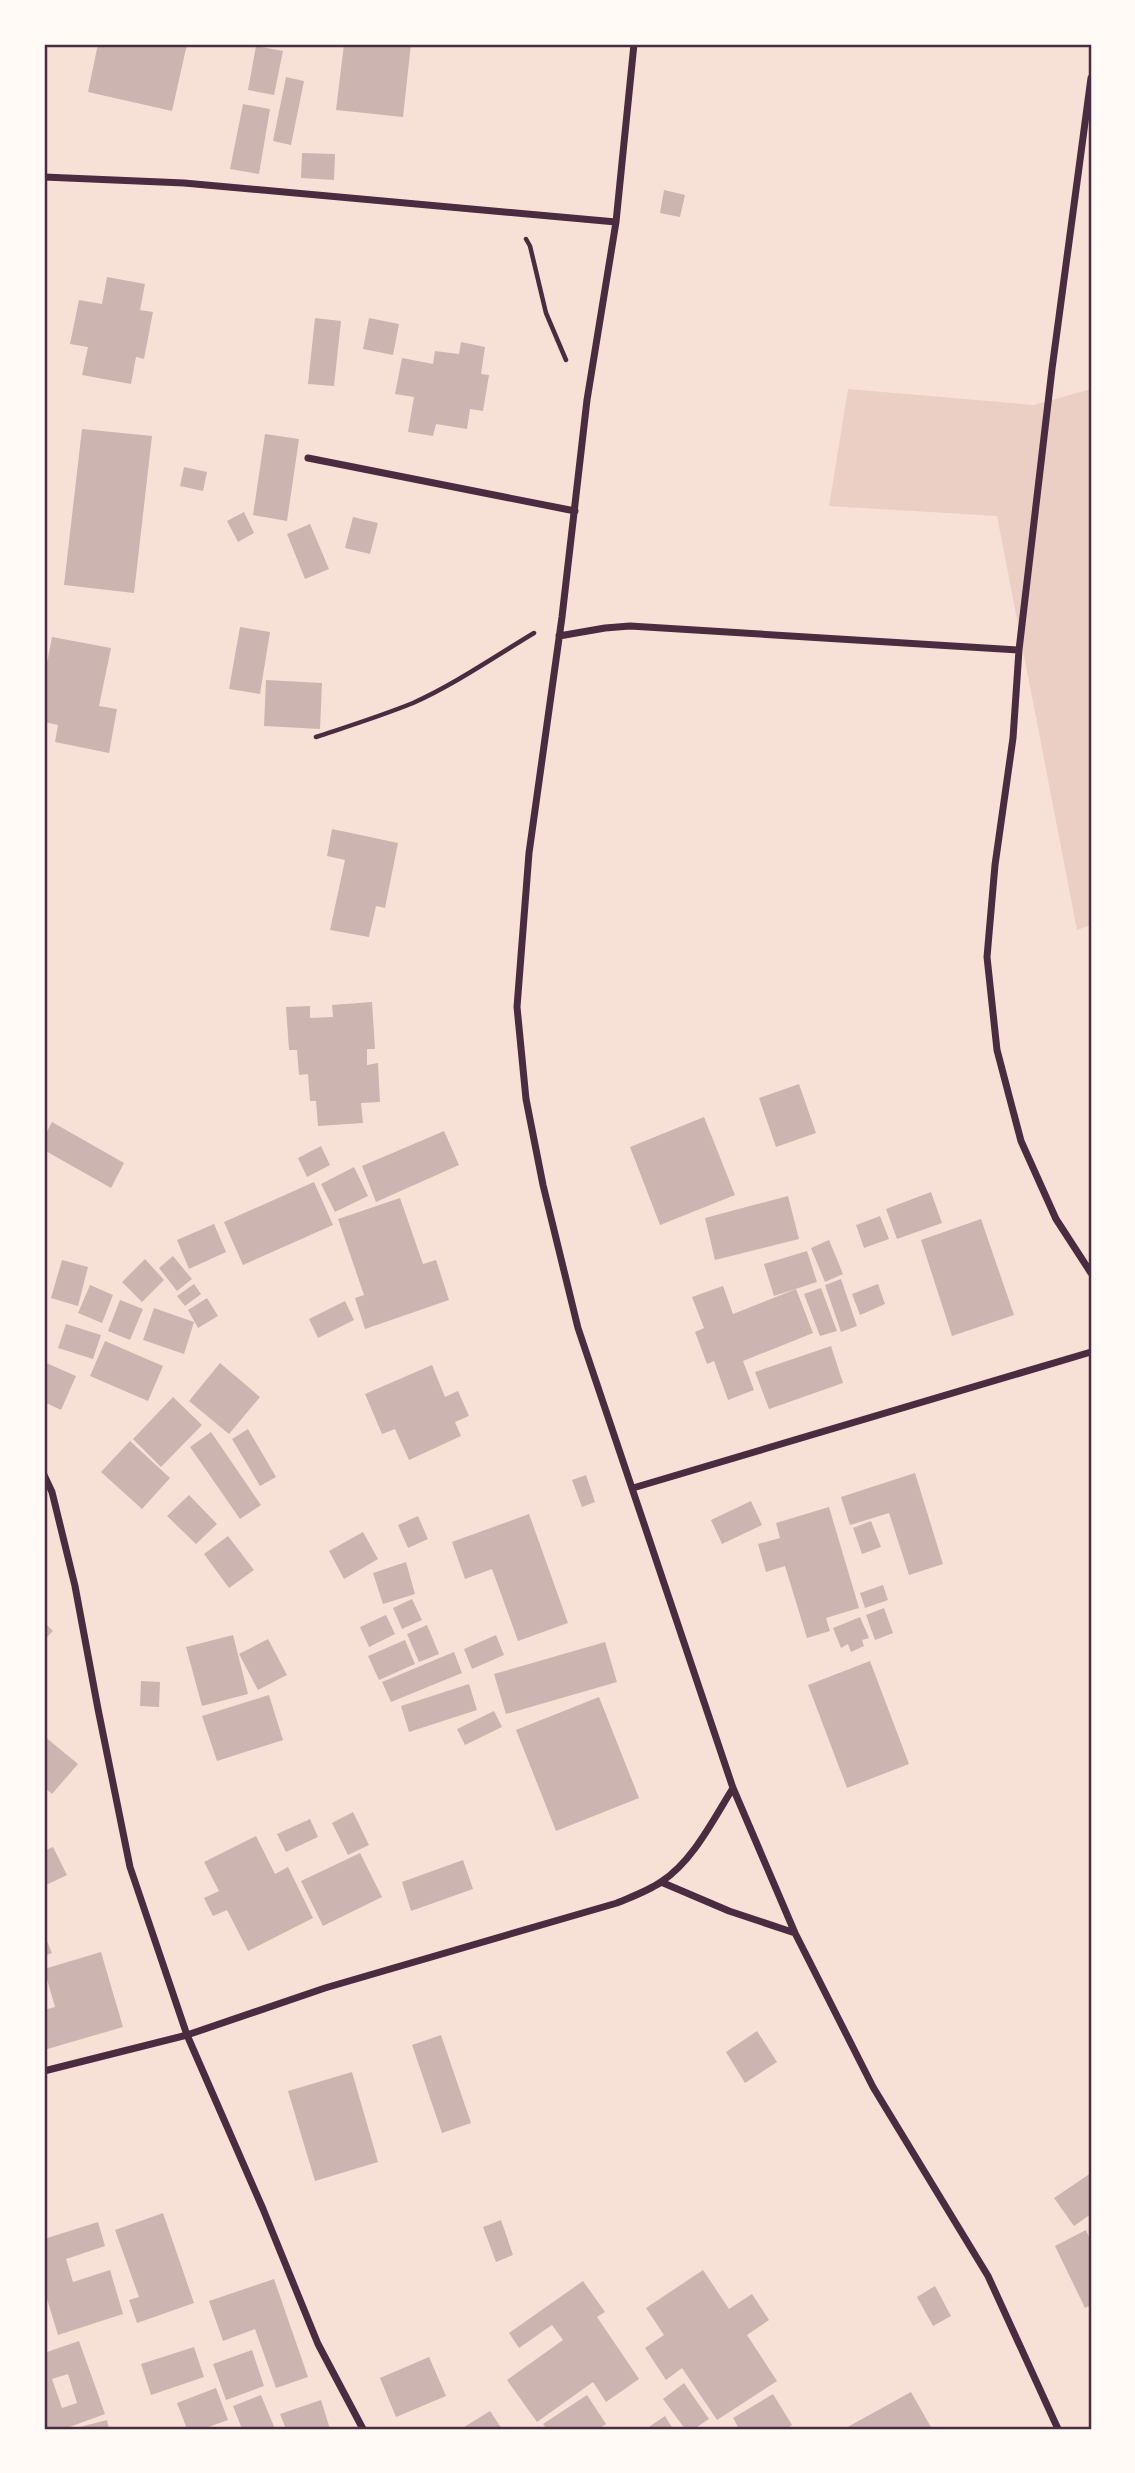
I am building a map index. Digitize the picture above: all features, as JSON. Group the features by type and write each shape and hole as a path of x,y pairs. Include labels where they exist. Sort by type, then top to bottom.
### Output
{"street":[{"path":"634,44 616,222 587,400 562,617 529,853 517,1007 526,1098 543,1185 579,1328 733,1788 795,1933 873,2087 988,2276 1058,2429"},
{"path":"1091,78 1070,222 1019,650 1013,738 995,866 987,957 997,1050 1021,1141 1056,1219 1091,1273"},
{"path":"44,177 197,184 616,222"},
{"path":"308,458 575,510"},
{"path":"559,636 630,626 1019,650"},
{"path":"633,1488 1091,1352"},
{"path":"44,1475 52,1492 75,1586 130,1867 187,2035 318,2344 363,2429"},
{"path":"44,2071 187,2035 325,1988 617,1903 661,1882 684,1860 733,1788"},
{"path":"661,1882 729,1911 795,1933"}],"path":[{"path":"502,213 523,232 530,246 545,313 587,400"},
{"path":"316,737 415,702 562,617"}],"shaded area":[{"path":"848,389 1034,405 1091,389 1091,925 1077,930 997,516 829,506"}],"building":[{"path":"98,44 187,44 172,111 88,92"},
{"path":"344,44 411,44 403,117 336,110"},
{"path":"256,46 283,51 274,95 248,90"},
{"path":"286,77 304,81 291,145 273,141"},
{"path":"243,104 270,109 259,174 230,169"},
{"path":"302,153 335,154 334,180 301,178"},
{"path":"664,190 685,195 680,217 660,213"},
{"path":"107,277 145,284 140,310 153,312 144,359 136,357 131,384 82,375 88,347 70,344 79,300 102,304"},
{"path":"315,318 341,321 334,386 308,384"},
{"path":"369,318 399,324 393,355 363,349"},
{"path":"461,342 485,347 481,374 489,375 483,411 470,409 467,429 436,424 433,436 408,432 414,397 395,394 402,358 433,364 435,351 459,354"},
{"path":"82,429 152,436 134,593 64,585"},
{"path":"265,434 299,439 287,521 253,515"},
{"path":"184,467 207,472 203,491 180,486"},
{"path":"244,512 254,533 238,542 227,521"},
{"path":"353,517 378,523 370,554 345,548"},
{"path":"310,524 329,569 305,579 287,534"},
{"path":"240,627 270,632 260,694 229,689"},
{"path":"52,637 111,648 99,706 117,709 109,753 55,742 58,725 44,722 44,679"},
{"path":"266,680 322,683 320,729 264,726"},
{"path":"332,829 398,843 385,908 376,906 369,937 330,930 345,860 327,856"},
{"path":"372,1002 375,1049 367,1049 367,1065 378,1063 380,1102 361,1103 363,1123 318,1126 316,1101 310,1101 308,1074 299,1075 297,1050 289,1050 286,1007 310,1006 310,1018 333,1017 332,1005"},
{"path":"799,1084 816,1133 776,1147 759,1098"},
{"path":"704,1117 735,1195 660,1225 630,1147"},
{"path":"52,1122 124,1163 111,1188 44,1150 44,1137"},
{"path":"444,1131 459,1165 376,1202 362,1166"},
{"path":"321,1146 330,1165 307,1177 298,1158"},
{"path":"354,1167 368,1196 335,1212 321,1184"},
{"path":"314,1182 333,1225 243,1265 224,1222"},
{"path":"931,1192 942,1223 897,1239 886,1209"},
{"path":"788,1196 799,1239 715,1260 705,1218"},
{"path":"400,1198 423,1264 436,1260 449,1300 365,1329 355,1298 364,1295 338,1219"},
{"path":"880,1216 889,1239 864,1248 856,1225"},
{"path":"981,1219 1014,1315 952,1336 921,1240"},
{"path":"214,1224 226,1252 189,1269 177,1240"},
{"path":"829,1240 843,1274 825,1282 811,1248"},
{"path":"807,1251 817,1282 774,1296 764,1264"},
{"path":"173,1256 192,1279 177,1291 159,1268"},
{"path":"145,1259 164,1280 142,1302 122,1282"},
{"path":"62,1260 88,1267 78,1306 51,1298"},
{"path":"841,1279 857,1326 841,1332 825,1285"},
{"path":"194,1284 201,1294 185,1306 177,1296"},
{"path":"878,1284 885,1304 860,1315 852,1294"},
{"path":"90,1285 113,1295 102,1323 78,1313"},
{"path":"723,1286 733,1314 796,1289 813,1333 743,1361 754,1390 728,1400 714,1361 707,1364 695,1332 704,1328 692,1297"},
{"path":"821,1288 837,1331 820,1336 804,1294"},
{"path":"207,1298 218,1316 198,1328 188,1310"},
{"path":"120,1300 143,1309 130,1340 108,1331"},
{"path":"345,1301 354,1320 318,1338 309,1319"},
{"path":"154,1308 194,1322 184,1354 143,1340"},
{"path":"66,1324 101,1335 93,1359 58,1348"},
{"path":"105,1341 163,1366 148,1401 90,1376"},
{"path":"831,1346 843,1383 769,1409 755,1372"},
{"path":"44,1362 76,1376 61,1410 44,1402"},
{"path":"220,1363 260,1397 229,1434 189,1401"},
{"path":"432,1365 445,1397 458,1391 469,1416 455,1422 461,1436 409,1460 395,1429 382,1434 365,1394"},
{"path":"173,1397 202,1425 161,1467 133,1439"},
{"path":"248,1429 276,1477 260,1486 232,1439"},
{"path":"211,1432 261,1505 240,1519 190,1447"},
{"path":"130,1441 170,1478 142,1509 101,1472"},
{"path":"915,1473 943,1564 909,1575 889,1513 850,1525 841,1497"},
{"path":"586,1475 595,1502 582,1507 572,1480"},
{"path":"189,1495 217,1524 196,1544 167,1516"},
{"path":"751,1501 762,1525 722,1544 711,1520"},
{"path":"829,1507 859,1608 826,1618 830,1631 807,1638 785,1566 766,1572 758,1544 780,1538 776,1523"},
{"path":"529,1514 568,1623 518,1641 492,1569 465,1579 452,1542"},
{"path":"418,1516 428,1539 408,1548 398,1525"},
{"path":"871,1521 881,1547 862,1554 853,1528"},
{"path":"363,1532 378,1559 344,1579 329,1551"},
{"path":"228,1536 254,1570 229,1588 204,1554"},
{"path":"406,1562 415,1594 383,1604 373,1573"},
{"path":"883,1585 888,1600 865,1608 860,1593"},
{"path":"412,1599 422,1620 402,1629 393,1608"},
{"path":"884,1608 893,1633 875,1640 866,1615"},
{"path":"386,1615 395,1634 369,1647 360,1627"},
{"path":"860,1617 869,1638 862,1640 864,1646 851,1652 848,1644 841,1648 833,1628"},
{"path":"44,1622 53,1631 44,1640"},
{"path":"427,1625 439,1654 419,1662 407,1634"},
{"path":"233,1635 248,1694 202,1706 186,1647"},
{"path":"496,1635 504,1655 472,1669 464,1649"},
{"path":"268,1639 287,1675 258,1690 239,1654"},
{"path":"405,1640 415,1664 379,1680 368,1656"},
{"path":"605,1642 617,1682 506,1714 494,1674"},
{"path":"454,1652 462,1673 391,1702 382,1682"},
{"path":"870,1661 909,1764 847,1788 808,1685"},
{"path":"141,1681 160,1682 159,1707 140,1706"},
{"path":"469,1684 477,1710 409,1732 401,1706"},
{"path":"269,1695 283,1740 217,1761 202,1716"},
{"path":"599,1697 639,1798 556,1831 516,1730"},
{"path":"494,1711 502,1727 465,1745 457,1729"},
{"path":"44,1736 78,1764 52,1794 44,1787"},
{"path":"353,1812 369,1845 348,1855 332,1823"},
{"path":"310,1819 318,1837 286,1852 277,1834"},
{"path":"256,1836 275,1874 288,1867 313,1918 248,1951 227,1910 213,1916 204,1898 219,1891 204,1862"},
{"path":"53,1847 67,1875 44,1886 44,1851"},
{"path":"360,1853 382,1897 323,1926 301,1881"},
{"path":"463,1860 473,1889 411,1911 402,1882"},
{"path":"44,1934 52,1953 44,1956"},
{"path":"101,1952 123,2027 44,2050 44,2010 55,2007 44,1969"},
{"path":"757,2031 777,2062 745,2083 726,2052"},
{"path":"441,2035 471,2123 442,2133 412,2045"},
{"path":"352,2072 378,2162 315,2181 288,2091"},
{"path":"1091,2173 1091,2214 1074,2226 1054,2198"},
{"path":"163,2213 194,2303 137,2323 129,2300 139,2297 115,2230"},
{"path":"501,2220 513,2255 496,2262 483,2227"},
{"path":"98,2222 105,2246 66,2259 73,2282 110,2270 123,2314 58,2335 44,2289 44,2239"},
{"path":"1086,2230 1091,2242 1091,2305 1085,2308 1055,2246"},
{"path":"703,2270 729,2309 752,2294 769,2320 747,2335 777,2381 717,2420 682,2368 666,2380 645,2348 664,2335 646,2308"},
{"path":"274,2279 308,2377 276,2388 255,2329 223,2341 209,2301"},
{"path":"583,2281 605,2312 597,2317 639,2379 606,2402 593,2382 537,2422 507,2380 563,2340 552,2325 519,2348 509,2333"},
{"path":"935,2286 951,2316 933,2326 917,2297"},
{"path":"79,2341 105,2414 64,2429 46,2429 44,2353","holes":["68,2374 77,2403 62,2408 52,2379"]},
{"path":"194,2347 204,2377 151,2395 141,2364"},
{"path":"252,2350 264,2386 226,2400 213,2364"},
{"path":"429,2357 446,2396 396,2417 380,2378"},
{"path":"684,2383 709,2419 694,2429 685,2429 663,2399"},
{"path":"216,2388 228,2420 203,2429 187,2429 177,2403"},
{"path":"911,2392 932,2429 844,2429"},
{"path":"773,2394 792,2425 786,2429 739,2429 733,2418"},
{"path":"261,2395 275,2429 242,2429 233,2406"},
{"path":"587,2395 606,2424 598,2429 547,2429 543,2424"},
{"path":"321,2400 330,2429 286,2429 280,2414"},
{"path":"490,2411 502,2429 461,2429"},
{"path":"665,2416 673,2429 646,2429"},
{"path":"107,2420 109,2429 76,2429 76,2428"}]}
